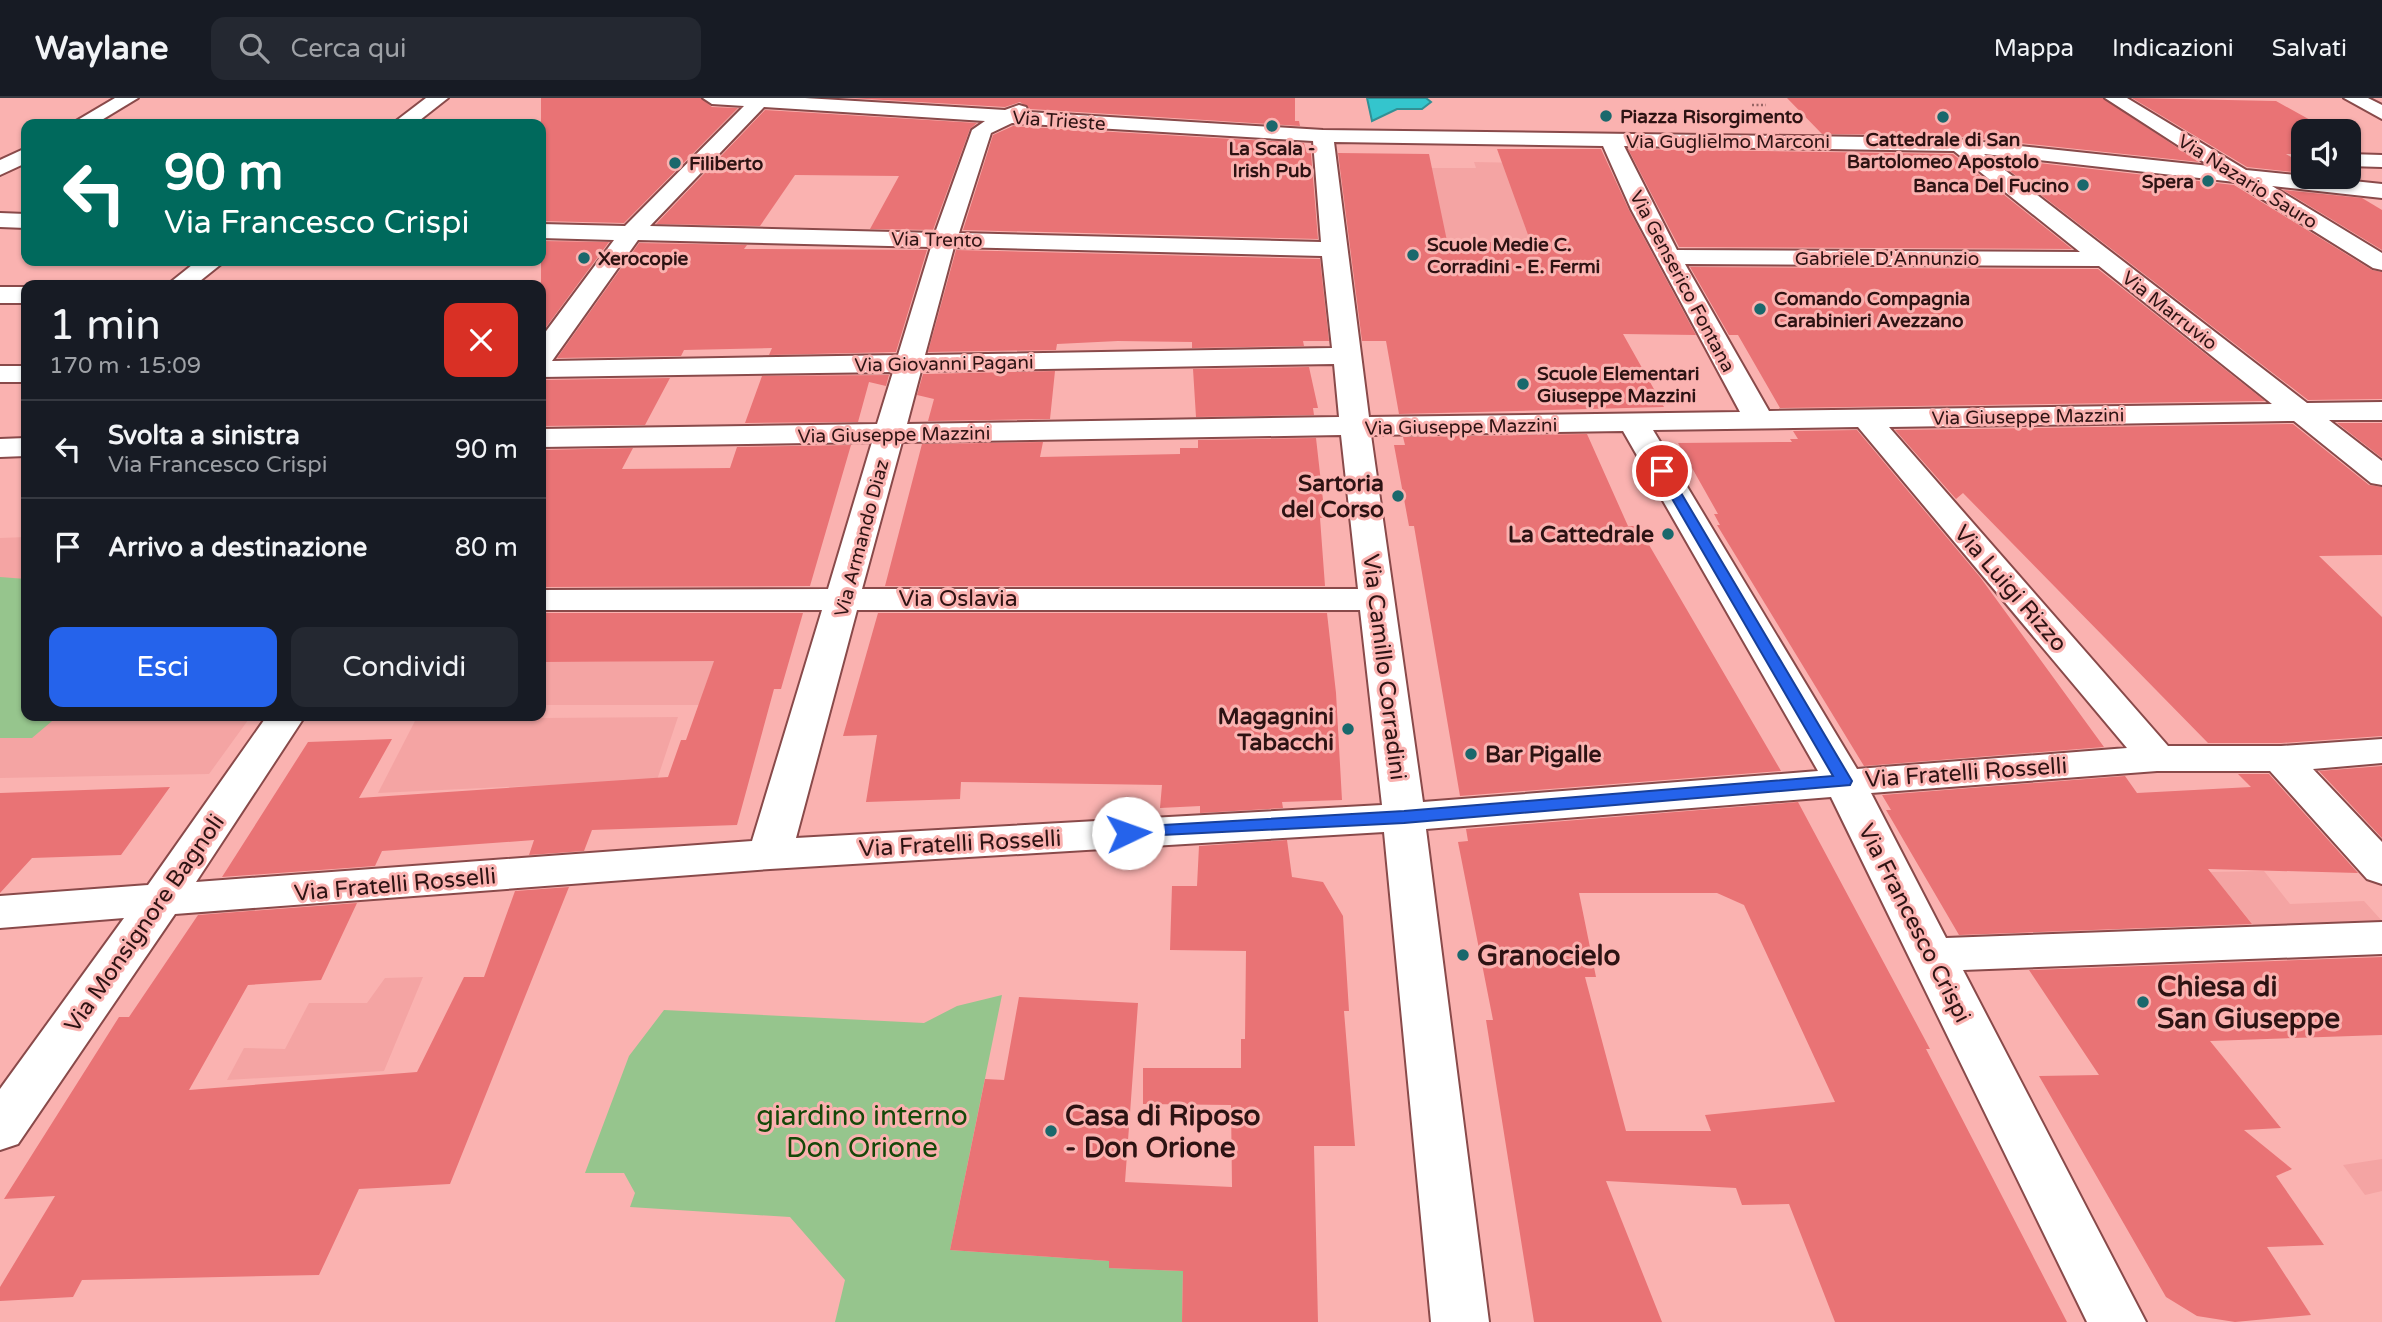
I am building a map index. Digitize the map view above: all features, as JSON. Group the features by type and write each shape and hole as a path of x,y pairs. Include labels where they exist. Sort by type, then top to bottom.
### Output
{"street":[{"path":"90,119 129,98"},
{"path":"409,119 439,98"},
{"name":"Via Trieste","path":"712,98 1323,136"},
{"name":"Via Armando Diaz","path":"770,854 945,239 982,130 1046,98"},
{"name":"Via Nazario Sauro","path":"2115,98 2382,263"},
{"path":"2353,98 2382,113"},
{"path":"546,349 631,233 704,161 759,100"},
{"name":"Via Guglielmo Marconi","path":"1323,136 1958,145 2382,191"},
{"name":"Via Camillo Corradini","path":"1323,136 1333,249 1404,817 1460,1322"},
{"name":"Via Genserico Fontana","path":"1611,140 1669,257 1760,421"},
{"name":"Via Marruvio","path":"1958,145 2382,475"},
{"path":"0,169 21,157"},
{"path":"2213,159 2290,160"},
{"path":"2361,160 2382,161"},
{"path":"0,220 21,221"},
{"name":"Via Trento","path":"546,231 1333,249"},
{"name":"Gabriele D'Annunzio","path":"1669,257 2104,259"},
{"path":"186,280 206,266"},
{"path":"0,295 21,295"},
{"name":"Via Giovanni Pagani","path":"546,369 1347,356"},
{"path":"0,374 21,374"},
{"name":"Via Giuseppe Mazzini","path":"546,438 2382,411"},
{"name":"Via Luigi Rizzo","path":"1866,419 2157,758"},
{"name":"Via Francesco Crispi","path":"1634,424 1844,781 2117,1322"},
{"path":"0,448 21,447"},
{"name":"Via Oslavia","path":"546,600 1375,599"},
{"name":"Via Monsignore Bagnoli","path":"0,1129 160,902 283,721"},
{"name":"Via Fratelli Rosselli","path":"0,912 770,854 1404,817 2157,758 2281,759 2382,751"},
{"path":"2281,759 2382,869"},
{"path":"1930,955 2382,938"}],"path":[{"path":"1752,105 1766,105"}],"shaded area":[{"path":"1474,162 1528,163 1523,220 1526,229 1566,243 1511,242 1448,276 1435,183 1426,182 1424,168 1476,168"},
{"path":"21,537 21,721 247,721 209,774 0,778 0,538"},
{"path":"729,619 704,690 769,705 546,705 546,662 661,661"},
{"path":"678,717 657,780 378,793 415,721 546,721 546,718"},
{"path":"2264,871 2290,904 2364,901 2382,921 2382,927 2259,932 2210,872"},
{"path":"423,977 384,1071 227,1080 244,1048 285,1049 309,1003 367,1003 385,978"},
{"path":"2382,1159 2382,1191 2365,1195 2343,1165"}],"green space":[{"path":"0,577 21,579 21,721 52,721 32,738 0,738"},
{"name":"giardino interno Don Orione","path":"1002,995 950,1250 1109,1261 1109,1268 1183,1271 1182,1322 835,1322 845,1280 790,1217 630,1207 635,1193 624,1173 585,1173 629,1056 664,1010 924,1023 957,1006"}],"water":[{"path":"1367,98 1426,98 1431,102 1422,109 1397,109 1372,121"}],"building":[{"path":"541,98 701,98 712,107 738,108 624,223 546,221 546,119 541,119"},
{"path":"849,98 1295,98 1295,121 1299,121 1300,126 1030,109 1020,102 1005,107"},
{"path":"1787,98 2103,98 2199,162 1944,135 1822,134"},
{"path":"2132,98 2276,101 2308,119 2291,119 2291,154 2286,154 2291,157 2291,172 2247,167"},
{"path":"765,110 977,123 970,129 933,230 870,229 899,176 795,175 760,226 656,224"},
{"path":"1013,126 1304,143 1307,153 1311,153 1318,239 963,230 993,135"},
{"path":"1497,149 1601,149 1629,210 1696,335 1623,334 1664,407 1399,414 1386,341 1362,341 1338,153 1429,154 1447,241 1531,243"},
{"path":"1628,149 1953,154 2072,249 1679,247"},
{"path":"1993,158 2234,185 2372,270 2382,272 2382,399 2308,400"},
{"path":"2283,190 2362,198 2382,210 2382,250"},
{"path":"546,241 609,242 546,327 546,280 541,280 541,266 546,266"},
{"path":"639,243 747,245 744,249 927,250 896,352 769,355 772,348 684,350 681,356 557,358"},
{"path":"956,250 1320,259 1329,341 1303,341 1304,346 1192,348 1192,342 1118,341 1057,344 1056,350 928,352"},
{"path":"1690,267 2098,269 2265,401 1780,408 1738,335 1729,335"},
{"path":"1309,367 1318,408 1313,408 1314,415 1196,417 1193,369"},
{"path":"1055,371 1050,419 928,421 934,399 917,395 923,374"},
{"path":"889,375 886,386 869,382 858,422 745,423 762,376"},
{"path":"670,378 645,425 546,426 546,380"},
{"path":"2337,423 2382,423 2382,458"},
{"path":"2293,424 2369,485 2382,487 2382,555 2319,556 2382,617 2382,736 2281,743 2208,743 1963,493 1956,499 1895,430"},
{"path":"1857,430 1980,577 2104,747 1864,766 1717,525 1720,525 1714,514 1718,514 1678,443 1792,442 1790,439 1798,439 1793,431"},
{"path":"1587,434 1628,526 1638,526 1781,771 1460,796 1414,526 1409,526 1394,445 1405,445 1403,437"},
{"path":"1316,438 1325,518 1320,518 1325,586 885,586 922,444 1043,442 1040,457 1180,454 1180,448 1198,448 1198,440"},
{"path":"851,445 810,586 546,587 546,450 633,448 622,469 730,468 737,447"},
{"path":"546,613 803,613 781,689 774,689 737,825 592,830 584,851 529,855 534,840 382,851 375,866 222,877 308,742 392,739 359,798 668,777 681,740 686,740 714,661 546,662"},
{"path":"878,613 1327,613 1336,693 1342,800 1282,802 1283,808 1200,813 1200,806 1160,808 1162,785 961,782 960,799 866,802 877,735 843,736"},
{"path":"2382,766 2382,838 2319,771"},
{"path":"2238,774 2269,774 2358,873 2208,869 2252,924 1959,935 1886,810 1891,810 1882,795 2125,776 2137,793 2251,787"},
{"path":"170,787 121,855 32,858 0,893 0,793"},
{"path":"1798,802 1930,1049 1926,1049 2067,1322 1835,1322 1789,1204 1742,1205 1736,1188 1606,1181 1662,1322 1534,1322 1486,1020 1493,1020 1458,842 1468,841 1466,829","holes":["1579,893 1717,893 1744,905 1835,1102 1705,1115 1711,1131 1626,1131 1585,977 1596,977"]},
{"path":"1287,840 1292,877 1323,882 1343,916 1349,1011 1344,1011 1355,1146 1314,1146 1318,1322 1182,1322 1183,1271 1109,1268 1109,1261 950,1250 985,1079 1004,1080 1019,997 1138,1003 1125,1182 1232,1187 1231,1105 1143,1104 1143,1068 1241,1068 1241,1039 1245,1039 1246,951 1170,950 1172,886 1197,886 1199,846"},
{"path":"569,887 450,1184 359,1189 319,1275 82,1280 73,1297 0,1301 0,1287 55,1196 4,1199 119,1017 129,1017 198,915 357,903 321,980 248,985 189,1090 417,1072 464,977 484,977 515,891"},
{"path":"2382,957 2382,1035 2210,1041 2281,1128 2244,1130 2292,1169 2276,1176 2324,1245 2267,1247 2311,1315 2235,1322 2197,1316 2166,1297 2039,1076 2099,1075 2029,970"}],"place":[{"name":"Piazza Risorgimento","path":"1606,116"},
{"name":"Cattedrale di San Bartolomeo Apostolo","path":"1943,117"},
{"name":"La Scala - Irish Pub","path":"1272,126"},
{"name":"Filiberto","path":"675,163"},
{"name":"Spera","path":"2208,181"},
{"name":"Banca Del Fucino","path":"2083,185"},
{"name":"Scuole Medie C. Corradini - E. Fermi","path":"1413,255"},
{"name":"Xerocopie","path":"584,258"},
{"name":"Comando Compagnia Carabinieri Avezzano","path":"1760,309"},
{"name":"Scuole Elementari Giuseppe Mazzini","path":"1523,384"},
{"name":"Sartoria del Corso","path":"1398,496"},
{"name":"La Cattedrale","path":"1668,534"},
{"name":"Magagnini Tabacchi","path":"1348,729"},
{"name":"Bar Pigalle","path":"1471,754"},
{"name":"Granocielo","path":"1463,955"},
{"name":"Chiesa di San Giuseppe","path":"2143,1002"},
{"name":"Casa di Riposo - Don Orione","path":"1051,1131"}],"route":[{"path":"1128,833 1404,817 1844,781 1662,471"}]}
